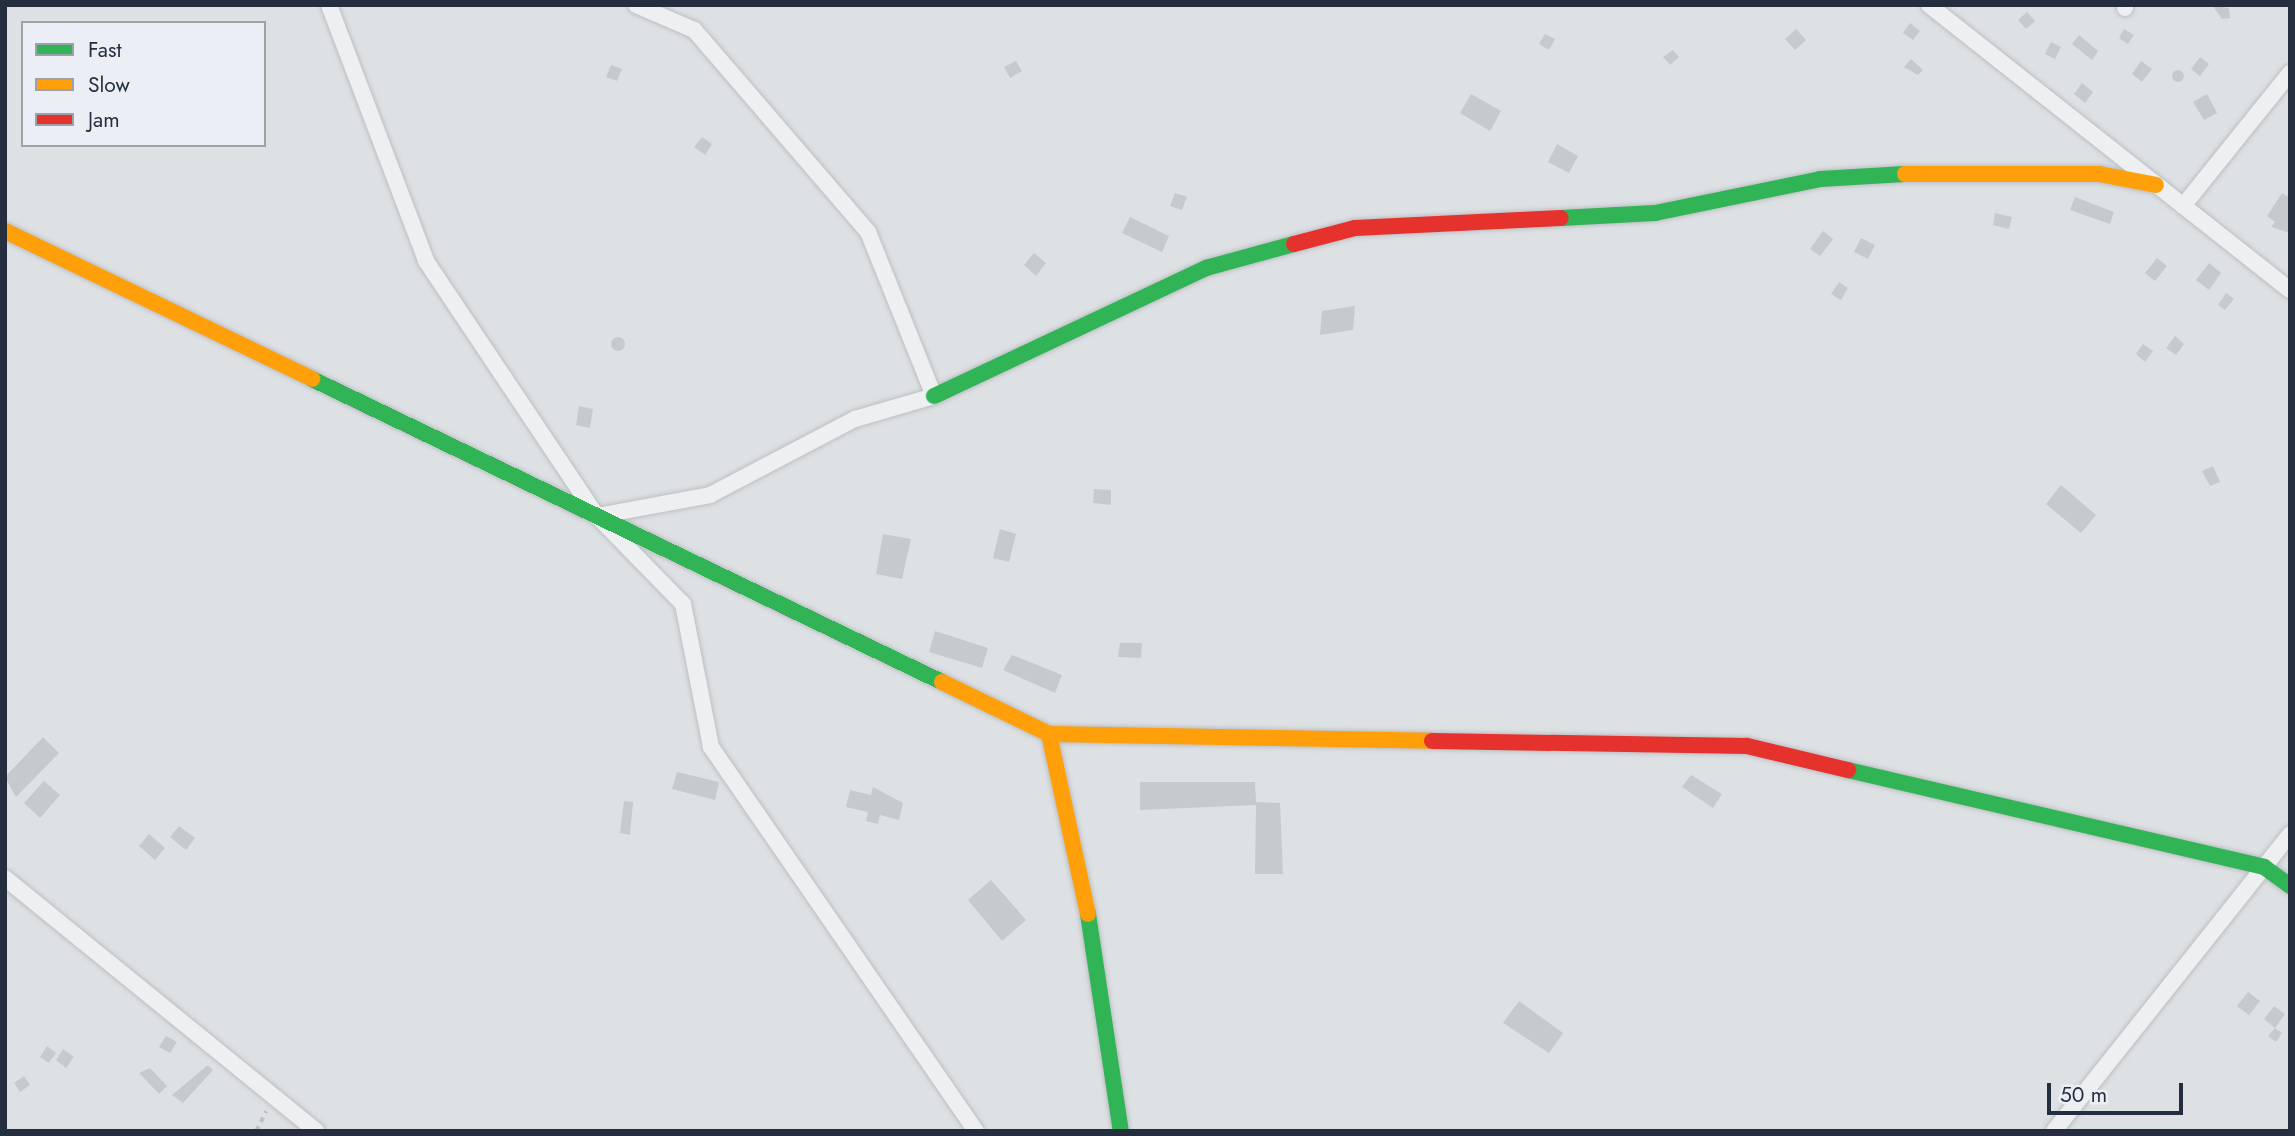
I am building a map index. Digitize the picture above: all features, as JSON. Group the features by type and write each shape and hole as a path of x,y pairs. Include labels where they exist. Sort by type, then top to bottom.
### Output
{"street":[{"path":"329,5 426,261 597,516 683,604 711,747 976,1131"},
{"path":"636,5 694,30 867,232 934,396"},
{"path":"1929,5 2290,290"},
{"path":"2183,206 2290,73"},
{"path":"597,516 710,495 855,419 934,396 999,370 1075,327 1206,268 1355,228 1655,213 1820,179 1938,172 2099,174 2155,186"},
{"path":"5,231 1049,734 1747,746 2264,867 2290,886"},
{"path":"1049,734 1102,976 1112,1101 1121,1131"},
{"path":"2054,1131 2290,834"},
{"path":"5,878 272,1100 316,1131"}],"path":[{"path":"256,1131 272,1100"}],"building":[{"path":"2212,5 2229,8 2230,18 2222,19"},
{"path":"2027,12 2035,21 2026,29 2018,20"},
{"path":"1910,23 1920,31 1913,40 1903,33"},
{"path":"1796,29 1806,40 1795,50 1785,39"},
{"path":"2124,29 2134,35 2128,44 2119,38"},
{"path":"1545,34 1555,39 1549,50 1539,44"},
{"path":"2079,35 2098,51 2092,60 2072,44"},
{"path":"2051,42 2061,47 2055,59 2045,54"},
{"path":"1673,50 1679,57 1670,65 1663,57"},
{"path":"2200,57 2209,64 2200,76 2191,69"},
{"path":"1911,59 1923,70 1918,75 1904,67"},
{"path":"1016,61 1022,71 1010,78 1004,67"},
{"path":"2141,61 2152,69 2142,82 2132,74"},
{"path":"611,65 622,69 617,81 606,77"},
{"path":"2178,70 2184,76 2178,82 2172,76"},
{"path":"2082,83 2093,92 2085,103 2074,94"},
{"path":"1471,94 1501,111 1490,131 1460,113"},
{"path":"2207,94 2217,113 2204,120 2193,102"},
{"path":"702,137 712,144 705,155 694,147"},
{"path":"1557,144 1578,156 1569,173 1548,162"},
{"path":"1175,193 1187,197 1182,210 1170,206"},
{"path":"2282,193 2290,198 2290,233 2271,227 2275,222 2267,216"},
{"path":"2075,197 2114,212 2110,224 2070,210"},
{"path":"1995,213 2012,217 2009,229 1993,225"},
{"path":"1130,217 1169,236 1162,252 1122,233"},
{"path":"1823,231 1833,239 1820,256 1810,249"},
{"path":"1861,238 1875,245 1868,259 1854,252"},
{"path":"1034,253 1046,263 1036,276 1024,265"},
{"path":"2157,258 2167,266 2155,281 2145,273"},
{"path":"2209,263 2221,273 2209,290 2196,280"},
{"path":"1839,282 1848,288 1841,300 1831,294"},
{"path":"2226,293 2234,299 2225,310 2218,305"},
{"path":"1355,306 1353,330 1320,335 1322,311"},
{"path":"2175,336 2184,344 2176,355 2166,348"},
{"path":"615,337 621,337 625,344 621,351 615,351 611,347 611,341"},
{"path":"2143,344 2153,351 2145,362 2136,354"},
{"path":"579,406 593,409 590,428 576,425"},
{"path":"2213,466 2220,482 2210,486 2202,471"},
{"path":"2061,485 2096,515 2081,533 2046,504"},
{"path":"1094,489 1111,490 1111,505 1093,503"},
{"path":"1000,529 1016,534 1009,562 993,558"},
{"path":"883,534 911,539 902,579 876,574"},
{"path":"935,631 988,648 982,668 929,652"},
{"path":"1120,643 1142,643 1141,658 1118,657"},
{"path":"1012,655 1062,675 1055,693 1003,670"},
{"path":"43,737 59,753 16,797 5,777"},
{"path":"677,772 719,782 715,800 672,789"},
{"path":"1691,775 1722,794 1713,808 1682,787"},
{"path":"44,781 60,795 40,818 24,803"},
{"path":"1140,782 1255,782 1256,802 1280,803 1283,874 1255,874 1256,805 1140,810"},
{"path":"873,787 903,803 899,820 880,815 878,824 866,821 868,812 846,807 850,790 871,795"},
{"path":"624,801 633,802 630,835 620,833"},
{"path":"179,826 195,838 186,850 170,837"},
{"path":"149,834 165,848 155,860 139,846"},
{"path":"991,880 1026,920 1002,941 968,900"},
{"path":"2248,992 2260,1001 2249,1015 2237,1006"},
{"path":"1519,1001 1563,1033 1549,1053 1503,1023"},
{"path":"2274,1006 2285,1014 2275,1028 2264,1019"},
{"path":"2275,1028 2282,1033 2276,1042 2268,1036"},
{"path":"166,1036 177,1042 170,1053 159,1047"},
{"path":"47,1046 56,1053 49,1063 40,1057"},
{"path":"63,1049 74,1057 66,1068 56,1060"},
{"path":"208,1065 213,1070 183,1103 172,1095"},
{"path":"150,1068 167,1086 159,1094 139,1073"},
{"path":"24,1076 30,1085 20,1092 14,1083"}],"traffic: fast":[{"path":"1561,218 1655,213 1820,179 1905,174"},
{"path":"934,396 1206,268 1294,244"},
{"path":"312,379 942,682"},
{"path":"1848,770 2264,867 2290,886"},
{"path":"1088,914 1121,1131"}],"traffic: slow":[{"path":"1905,174 2099,174 2156,185"},
{"path":"5,231 312,379"},
{"path":"942,682 1049,734 1088,914"},
{"path":"1049,734 1432,741"}],"traffic: jam":[{"path":"1294,244 1355,228 1561,218"},
{"path":"1432,741 1747,746 1848,770"}]}
